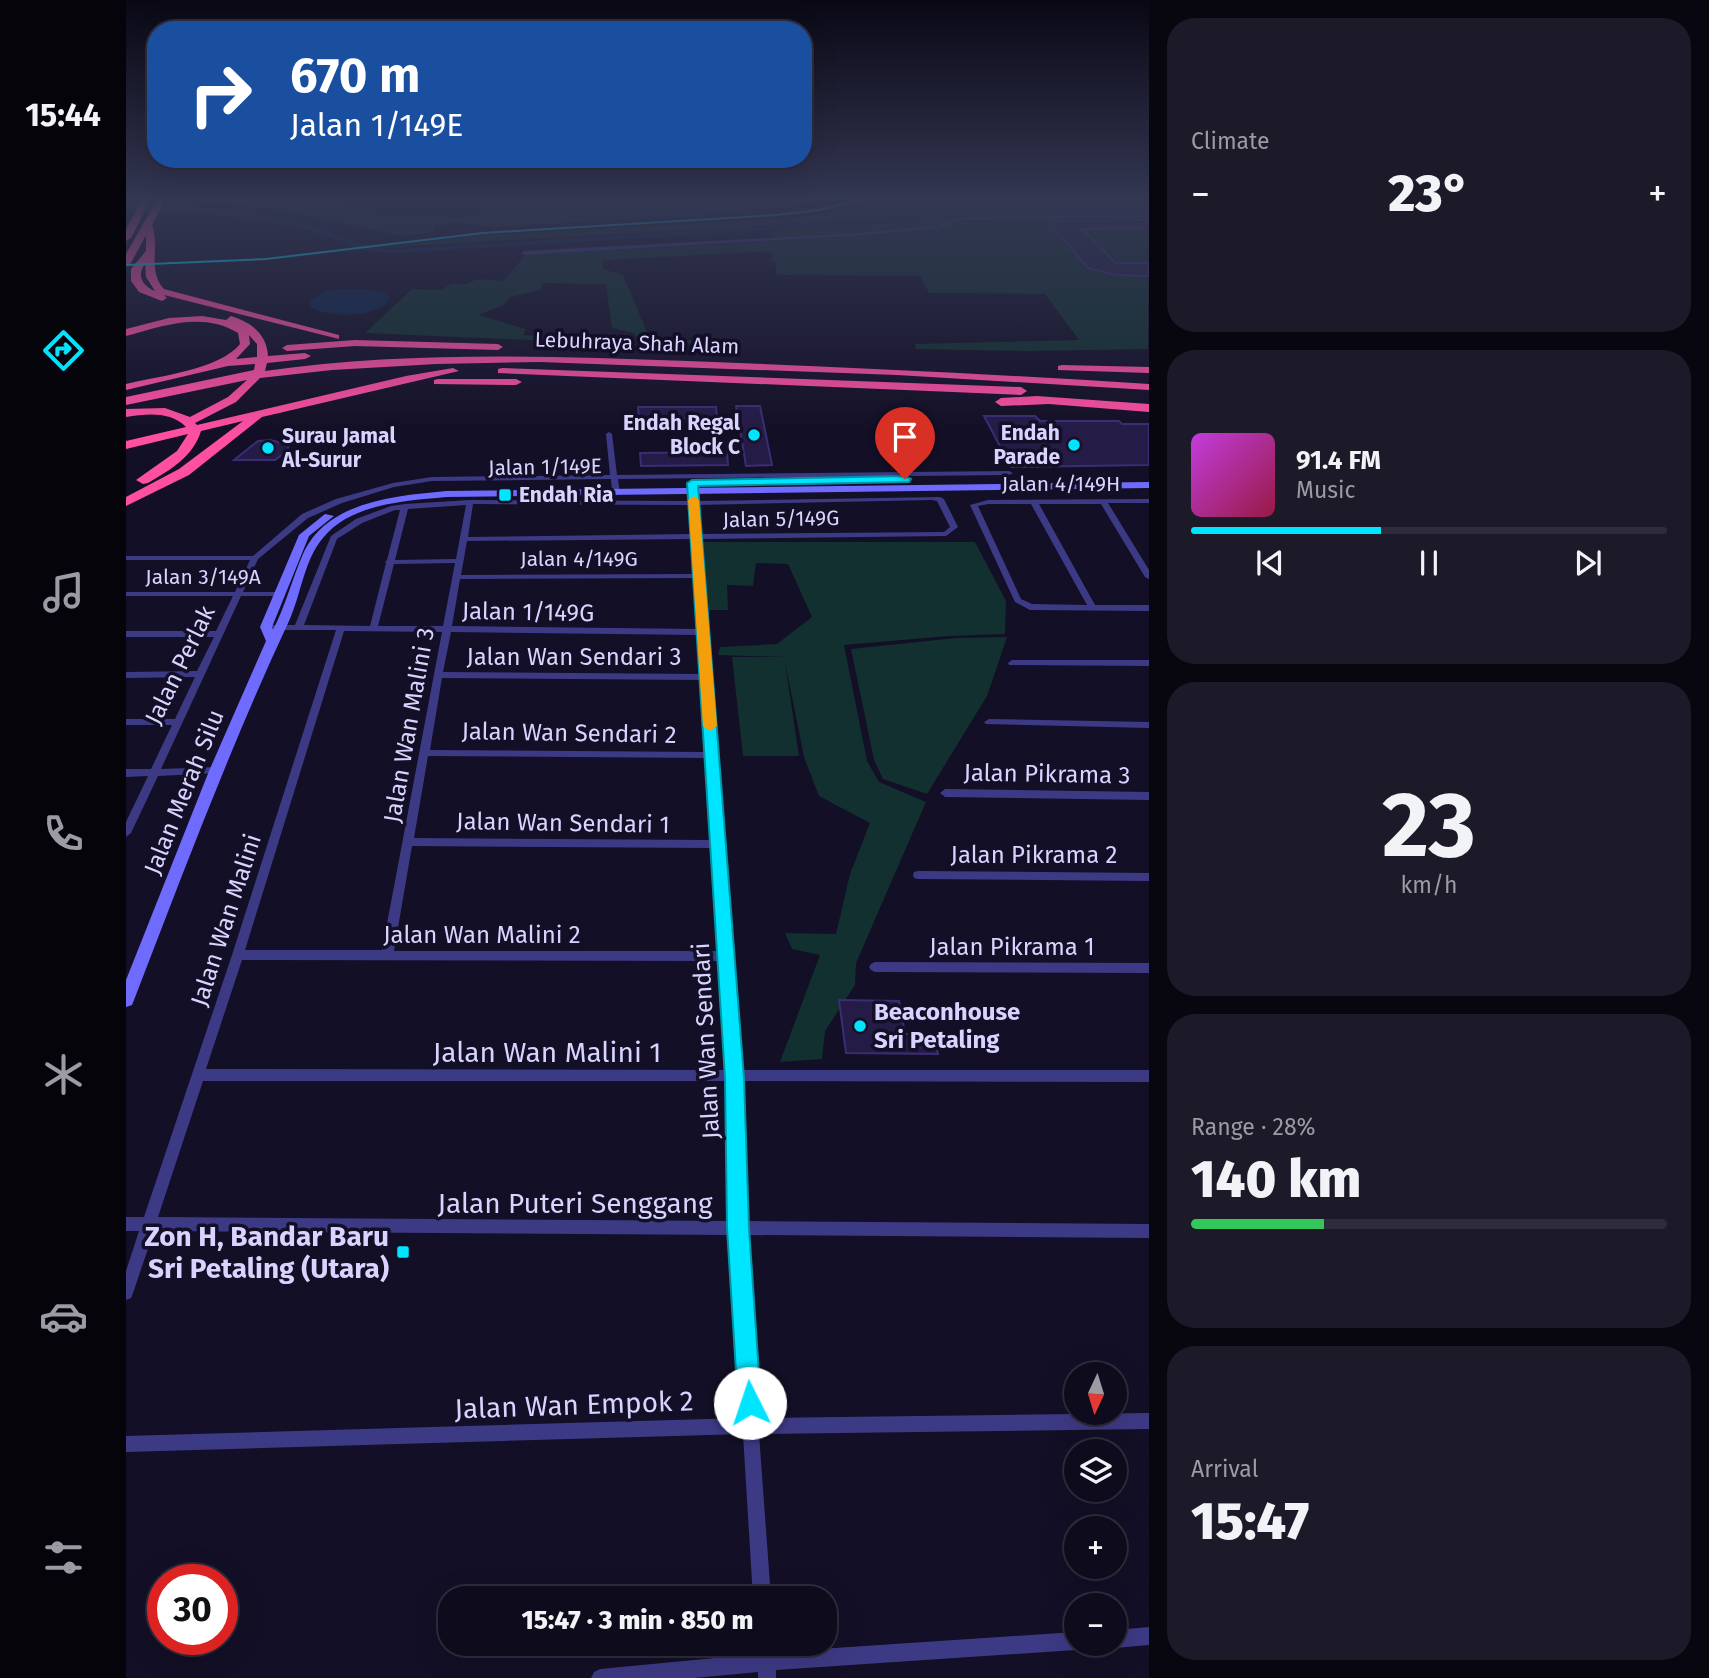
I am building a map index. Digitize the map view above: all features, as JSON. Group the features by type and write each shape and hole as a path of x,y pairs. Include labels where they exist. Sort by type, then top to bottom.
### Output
{"highway":[{"path":"136,276 136,281 143,290 165,300 228,317 246,325 262,343 264,353 257,377 233,400 165,434"},
{"path":"151,276 160,291 318,333 399,347 573,355 604,361"},
{"path":"126,333 171,321 203,319 234,325 245,335 243,348 226,362 148,396"},
{"path":"126,389 146,377 224,357 290,347 344,344 399,343 1022,368 1149,370"},
{"path":"126,389 228,363 297,356 1034,388 1054,396 1149,408"},
{"name":"Lebuhraya Shah Alam","path":"126,401 218,380 323,366 489,359 897,372 1149,387"},
{"path":"126,502 184,472 272,406 310,390 402,368"},
{"name":"Lebuhraya Shah Alam","path":"126,407 247,381 335,371 402,368 897,388 930,395 1054,396"},
{"path":"897,372 912,369 1022,368"},
{"path":"126,445 406,379 475,369 633,370 1149,387"},
{"path":"330,397 447,382 592,385 1025,403 1054,396 1149,395"},
{"path":"126,389 184,396 196,403 213,425 209,440 185,462 126,495"},
{"path":"126,413 170,413 187,420 195,431 190,444 177,458 157,472 126,487"},
{"path":"126,513 173,488 206,466 223,452 244,426"}],"street":[{"path":"609,434 615,485"},
{"path":"126,558 255,558 305,516 339,501 393,485 432,479 615,485 1009,472"},
{"name":"Jalan 1/149E","path":"693,492 1149,477"},
{"name":"Jalan 1/149E","path":"282,627 316,538 334,523 365,509 404,499 446,494 615,485"},
{"name":"Jalan 1/149E","path":"266,627 304,535 318,523 351,506 394,494 439,489 615,485 693,492 1149,485"},
{"path":"298,628 334,538 359,521 405,506 693,492"},
{"name":"Jalan 5/149G","path":"464,539 946,534 954,527 940,499 693,492"},
{"name":"Jalan Wan Sendari","path":"693,492 705,632 734,1078 738,1228 761,1586"},
{"name":"Jalan 4/149H","path":"1092,607 1030,607 1018,600 974,505 988,502 1149,501"},
{"name":"Jalan Wan Malini 3","path":"387,956 470,502"},
{"path":"1034,502 1092,607 1149,608"},
{"path":"1103,502 1149,577"},
{"path":"373,628 405,506"},
{"name":"Jalan Perlak","path":"126,832 255,558"},
{"path":"389,562 460,561"},
{"name":"Jalan 4/149G","path":"458,577 700,576"},
{"name":"Jalan 3/149A","path":"126,594 280,594"},
{"path":"266,627 272,641"},
{"name":"Jalan 1/149G","path":"266,627 705,632"},
{"name":"Jalan Merah Silu","path":"126,1000 216,771 272,641 282,627"},
{"name":"Jalan Wan Malini","path":"126,1293 238,955 341,628"},
{"path":"126,634 218,634"},
{"path":"1012,663 1149,663"},
{"path":"126,675 199,674"},
{"name":"Jalan Wan Sendari 3","path":"440,675 708,677"},
{"path":"126,722 176,722"},
{"path":"989,722 1149,725"},
{"name":"Jalan Wan Sendari 2","path":"425,753 711,755"},
{"path":"126,773 216,771"},
{"name":"Jalan Pikrama 3","path":"945,793 1149,796"},
{"name":"Jalan Wan Sendari 1","path":"408,842 717,844"},
{"name":"Jalan Pikrama 2","path":"918,875 1149,877"},
{"name":"Jalan Wan Malini 2","path":"238,955 726,956"},
{"name":"Jalan Pikrama 1","path":"875,967 1149,968"},
{"name":"Jalan Wan Malini 1","path":"197,1075 734,1078 1149,1076"},
{"name":"Jalan Puteri Senggang","path":"126,1224 1149,1231"},
{"name":"Jalan Wan Empok 2","path":"126,1444 751,1426 1149,1421"},
{"path":"1127,1638 1149,1636"},
{"path":"600,1678 767,1670 1064,1642"}],"green space":[{"path":"508,276 624,276 650,339 710,343 639,344 634,333 612,328 606,284 543,283 540,290 510,297 503,305 479,315 526,329 523,335 617,341 620,336 627,337 625,344 365,333 412,289 441,290 451,284 467,284 477,279 504,281"},
{"path":"920,276 1149,276 1148,349 916,349 915,344 1079,340 1045,294 929,293"},
{"path":"703,542 975,542 1006,601 1005,634 844,645 867,761 879,782 926,802 856,963 855,985 825,1031 822,1059 780,1062 820,955 792,949 785,933 836,934 850,874 870,823 819,796 804,757 785,662 799,756 743,756 732,657 784,657 718,655 720,647 777,644 812,617 788,564 756,563 753,586 727,585 728,610 709,610"},
{"path":"1007,637 987,696 927,794 883,779 874,760 851,649 956,638"}],"water":[{"path":"371,290 388,295 390,299 375,310 364,313 339,315 310,306 311,299 328,291"}],"building":[{"name":"Endah Regal Block C","path":"736,406 760,406 772,465 746,466"},
{"path":"638,407 716,407 717,418 639,419"},
{"name":"Endah Parade","path":"984,416 1035,416 1040,421 1119,421 1122,424 1149,424 1149,465 1011,467"},
{"name":"Surau Jamal Al-Surur","path":"270,440 289,445 287,451 275,460 234,460 258,441"},
{"path":"727,452 728,465 641,466 640,453"},
{"name":"Beaconhouse Sri Petaling","path":"839,1000 899,1001 905,1034 934,1034 938,1054 846,1053"}],"slow traffic":[{"path":"694,500 710,726"}],"place":[{"name":"Endah Regal Block C","path":"754,435"},
{"name":"Endah Parade","path":"1074,445"},
{"name":"Surau Jamal Al-Surur","path":"268,448"},
{"name":"Endah Ria","path":"505,495"},
{"name":"Beaconhouse Sri Petaling","path":"860,1026"},
{"name":"Zon H, Bandar Baru Sri Petaling (Utara)","path":"403,1252"}],"route":[{"path":"750,1403 738,1228 734,1078 708,677 692,483 905,479"}]}
